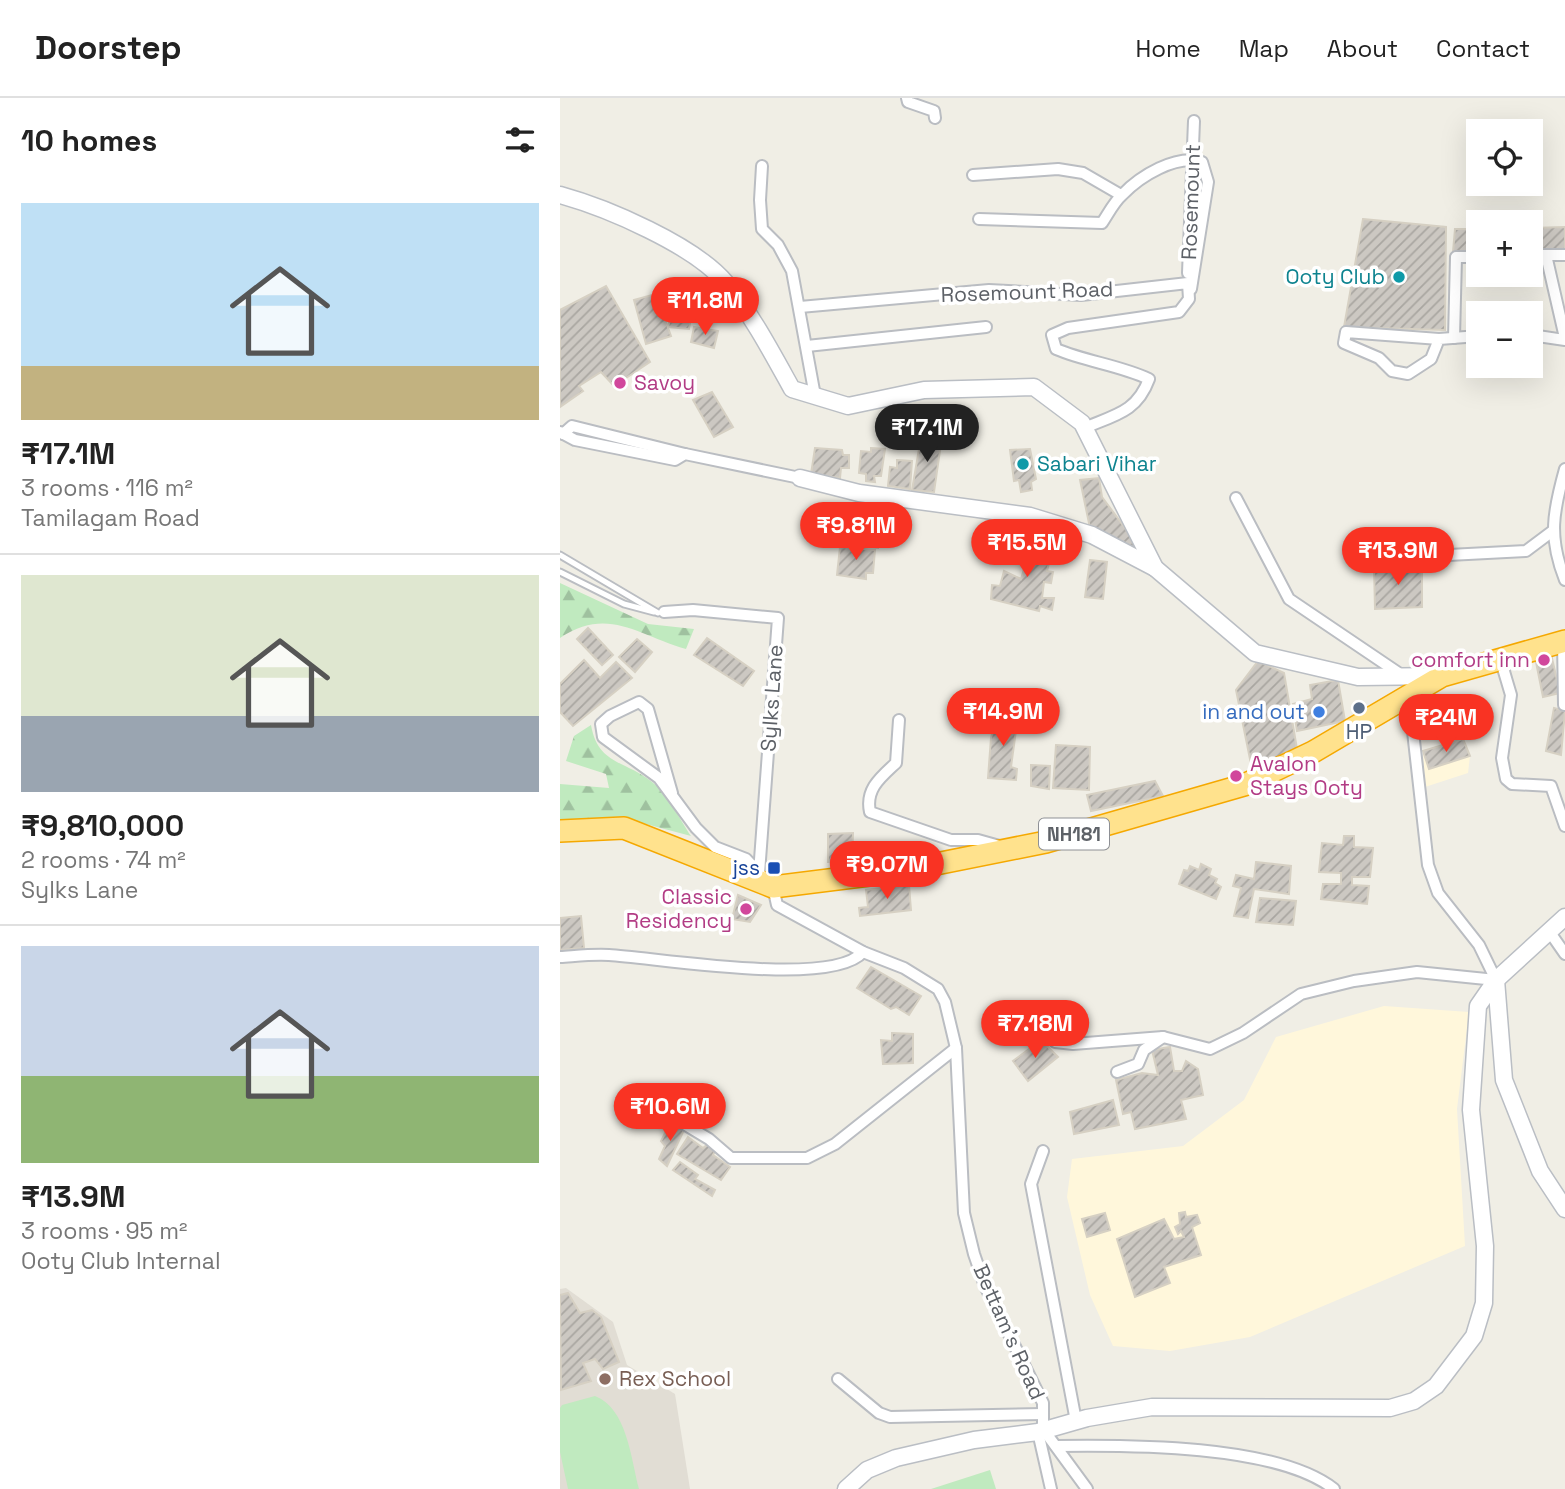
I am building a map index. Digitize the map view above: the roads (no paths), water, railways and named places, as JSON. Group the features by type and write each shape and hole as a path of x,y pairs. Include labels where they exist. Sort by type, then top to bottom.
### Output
{"highway":[{"name":"NH181","path":"560,831 624,828 766,880 901,871 1046,842 1244,785 1313,752 1442,676 1564,641"}],"street":[{"path":"907,98 908,102 934,111 935,118"},
{"name":"Rosemount","path":"1188,283 1194,121"},
{"path":"979,219 1102,223 1121,195 1174,161 1192,159 1202,162 1208,182 1189,299"},
{"path":"762,166 762,229 778,245 792,271 815,396"},
{"path":"973,175 1058,169 1083,173 1121,195"},
{"path":"560,195 589,203 691,252 725,282 763,336 792,388 848,407 924,390 1034,387 1084,428 1155,568"},
{"path":"1543,255 1565,255"},
{"path":"1543,336 1565,339 1546,255"},
{"path":"1454,338 1456,257 1466,257"},
{"path":"1188,283 1189,299"},
{"name":"Rosemount Road","path":"800,307 989,290 1080,295 1188,283"},
{"name":"Rosemount Road","path":"1084,428 1125,411 1142,399 1149,379 1126,369 1084,361 1056,349 1052,335 1068,328 1179,312 1189,299"},
{"path":"807,346 986,327"},
{"path":"1439,339 1432,359 1408,373 1392,371 1379,358 1344,343 1346,332 1439,339 1466,337"},
{"path":"561,433 575,440 675,460 685,454 859,493 1030,516 1092,536 1155,568 1255,653 1358,677 1401,674 1442,676"},
{"path":"1565,469 1554,509 1554,554 1565,580"},
{"path":"1236,498 1289,599 1401,674"},
{"path":"1391,558 1526,551 1554,530"},
{"name":"Sylks Lane","path":"661,613 693,610 778,618 766,880"},
{"path":"1564,641 1564,705"},
{"path":"1500,658 1511,695 1502,758 1506,779 1512,784 1551,786 1565,826"},
{"path":"1409,696 1428,864 1438,893 1479,945 1496,980 1504,1080 1540,1171 1565,1209"},
{"path":"639,702 648,709 672,793 649,769 603,737 601,724 610,716 639,702"},
{"path":"899,720 896,763 873,786 870,812 951,840 978,840 1009,849"},
{"name":"Bettam's Road","path":"672,793 696,828 715,847 746,859 766,880 777,905 863,952 904,968 938,989 945,1002 956,1048 964,1213 985,1286 1043,1403 1041,1425 1087,1489"},
{"path":"846,1489 867,1470 897,1458 1041,1425 1186,1405 1390,1408 1414,1401 1436,1386 1474,1336 1484,1303 1485,1246 1471,1111 1478,1006 1496,980 1565,917"},
{"path":"1549,931 1565,954"},
{"path":"560,957 605,955 789,971 843,965 855,961 863,952"},
{"path":"1055,1042 1073,1044 1163,1037 1210,1049 1243,1032 1301,994 1354,981 1418,972 1496,980"},
{"path":"1117,1072 1138,1064 1144,1051 1163,1037"},
{"path":"669,1115 709,1139 731,1158 807,1158 835,1144 956,1048"},
{"path":"1043,1151 1031,1184 1076,1421"},
{"path":"838,1379 879,1413 890,1417 1041,1425"},
{"path":"1041,1425 1051,1489"},
{"path":"1056,1446 1143,1447 1219,1453 1303,1472 1334,1489"}],"lane":[{"path":"560,555 661,613"},
{"path":"560,572 624,604 661,613"}],"place":[{"name":"Ooty Club","path":"1399,277"},
{"name":"Savoy","path":"620,383"},
{"name":"Sabari Vihar","path":"1023,464"},
{"name":"comfort inn","path":"1544,660"},
{"name":"HP","path":"1359,708"},
{"name":"in and out","path":"1319,712"},
{"name":"Avalon Stays Ooty","path":"1236,776"},
{"name":"jss","path":"774,868"},
{"name":"Classic Residency","path":"746,909"},
{"name":"Rex School","path":"605,1379"}]}
